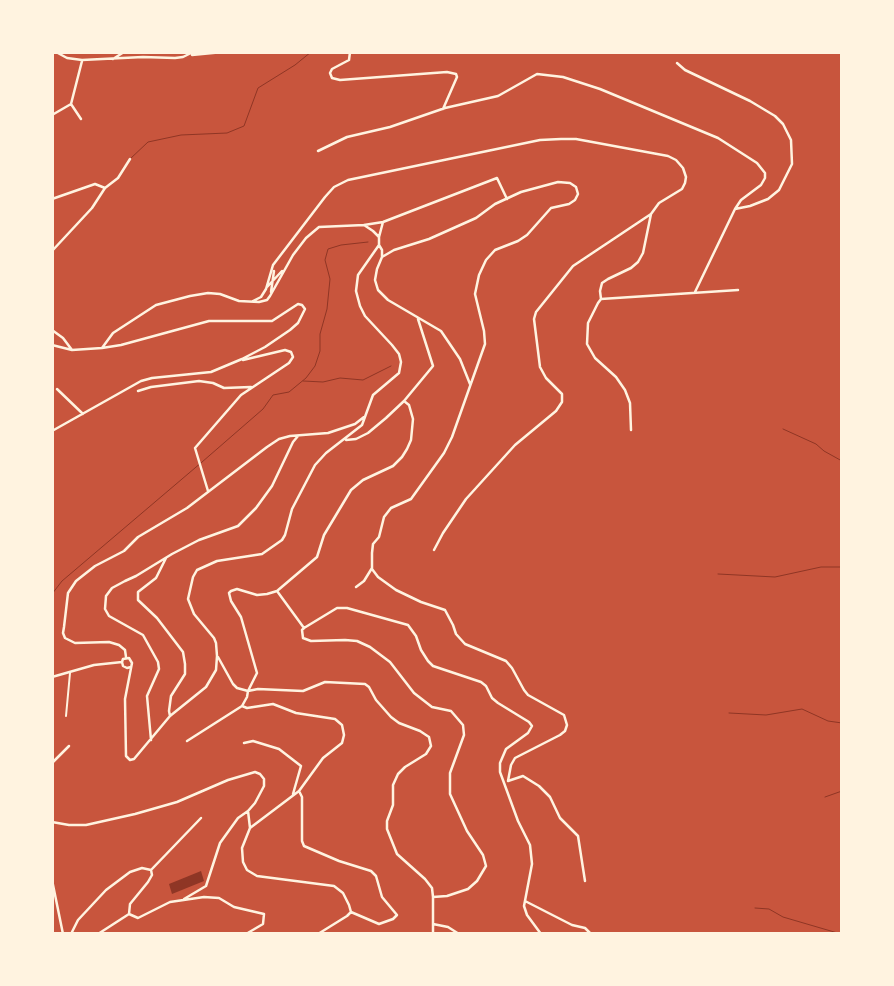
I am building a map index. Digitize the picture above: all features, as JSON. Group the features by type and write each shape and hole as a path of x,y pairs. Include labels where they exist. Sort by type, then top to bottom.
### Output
{"street":[{"path":"56,52 68,58 82,60 143,57 175,58 223,52"},
{"path":"112,60 124,52"},
{"path":"189,55 193,52"},
{"path":"350,53 349,60 332,69 330,73 332,78 340,80 447,72 456,74 457,77 442,108"},
{"path":"55,121 52,116 70,104 82,60"},
{"path":"677,63 685,70 742,97 774,116 783,124 791,140 793,150 792,164 779,190 768,199 735,209"},
{"path":"318,151 347,137 390,126 442,108 498,96 537,74 553,75 587,84 712,134 757,163 763,169 765,178 761,185 741,200 735,209 696,292"},
{"path":"70,104 81,119"},
{"path":"266,289 273,265 325,197 334,187 348,180 540,140 576,139 668,156 676,160 683,168 685,183 682,189 659,202 651,214 643,253 638,262 631,268 608,278 602,283 600,291 602,298"},
{"path":"52,251 92,208 105,188 118,178 130,159"},
{"path":"102,348 113,333 156,305 208,293 220,294 240,301 259,302 267,300 283,270 306,238 319,228 383,222 497,178 507,199"},
{"path":"356,587 364,581 372,568 373,544 379,537 384,517 391,508 411,499 444,453 452,437 485,344 484,331 475,294 479,275 486,260 495,250 518,241 527,235 551,208 569,204 575,200 578,194 576,187 570,183 558,182 527,190 495,204 476,218 429,239 394,250 382,257"},
{"path":"52,200 95,184 105,188"},
{"path":"434,550 466,499 515,445 556,411 562,402 562,394 546,378 540,367 534,319 536,312 573,266 651,214"},
{"path":"383,222 379,237 382,257 376,269 375,280 378,290 388,300 440,331 460,359 470,386"},
{"path":"364,225 374,231 379,237"},
{"path":"126,658 132,661 125,699 126,756 130,760 151,740 170,716 191,701 210,683 216,670 217,656 214,638 190,607 188,599 193,577 197,570 217,561 262,554 282,540 292,508 315,465 326,453 362,426 373,396 385,384 395,378 400,368 399,354 365,316 357,299 356,283 358,275 379,245"},
{"path":"271,293 273,265"},
{"path":"252,302 260,297 283,270"},
{"path":"274,271 278,274"},
{"path":"602,298 645,297 738,290"},
{"path":"602,298 588,323 587,344 595,358 616,377 625,390 630,403 631,430"},
{"path":"52,345 72,350 102,348 121,345 209,321 272,321 298,304 302,304 305,309 290,330 265,347 237,362"},
{"path":"345,439 356,439 368,433 404,401 433,366 418,319"},
{"path":"52,330 63,338 72,350"},
{"path":"53,430 141,381 152,378 211,372 237,362 285,350 291,352 293,357 289,363 242,395 222,415 195,448 194,451 208,491"},
{"path":"138,391 151,387 198,381 213,383 224,388 252,387"},
{"path":"57,389 82,414"},
{"path":"187,742 242,706 257,673 241,617 231,601 229,593 237,589 257,595 276,591 317,556 324,535 351,490 363,480 393,466 402,457 411,440 413,418 409,405 404,401"},
{"path":"126,658 125,650 119,645 109,642 75,643 66,638 63,633 68,594 76,581 95,566 124,551 138,537 187,508 267,447 279,440 299,435 328,433 355,424 365,416"},
{"path":"151,740 147,696 159,668 158,662 143,635 109,616 104,603 106,596 112,588 136,576 166,557 199,540 238,526 256,508 272,486 293,442 299,435"},
{"path":"166,557 156,578 138,592 138,600 157,618 182,652 185,674 171,696 170,716"},
{"path":"372,568 378,577 396,590 421,602 445,610 456,634 465,644 506,661 528,695 564,715 567,725 560,735 515,758 506,790"},
{"path":"276,591 304,628"},
{"path":"433,897 447,896 468,889 477,881 486,866 483,855 467,831 450,794 450,773 464,735 463,725 451,711 432,707 414,693 390,662 370,647 357,641 306,640 301,634 304,628 342,606 408,625 413,629 420,650 433,666 481,682 486,686 492,698 498,704 532,726 528,732 511,744 503,755 500,772 518,821 530,845 532,864 524,906 527,915 541,934"},
{"path":"217,656 233,684 237,688 248,691 258,689 303,690 325,682 364,684 369,687 376,700 391,717 399,723 420,731 429,737 431,746 426,754 405,766 398,774 393,785 393,805 387,821 387,829 397,854 425,879 432,888 433,934"},
{"path":"52,677 94,665 122,662 126,658"},
{"path":"122,662 124,667 130,667"},
{"path":"66,716 70,673"},
{"path":"242,706 248,708 273,704 296,713 335,719 342,725 344,735 342,743 323,758 299,791 250,828"},
{"path":"244,743 253,741 279,749 301,766 293,796"},
{"path":"52,763 69,746"},
{"path":"52,822 86,825 135,814 177,802 228,780 255,772 260,774 264,779 264,786 255,803 238,818 220,843 206,886 182,900"},
{"path":"508,781 523,776 539,786 550,797 560,818 578,836 585,881"},
{"path":"248,811 250,828 242,848 243,862 247,870 257,876 334,886 343,893 351,912 379,924 393,919 397,915 382,897 376,876 371,871 339,861 304,846 302,841 302,797 299,791"},
{"path":"129,914 130,904 151,878 151,870 201,818"},
{"path":"71,934 78,920 106,890 130,872 142,868 151,870"},
{"path":"52,880 63,934"},
{"path":"129,914 138,918 170,902 204,897 219,898 234,907 264,914 262,924 246,934"},
{"path":"525,901 572,925 585,928 591,934"},
{"path":"318,934 351,912"},
{"path":"98,934 129,914"},
{"path":"433,924 448,927 459,934"}],"shaded area":[{"path":"201,871 204,881 172,894 169,884"}],"waterway":[{"path":"130,159 148,142 181,135 227,133 244,126 258,88 295,65 311,52"},
{"path":"52,594 62,581 263,409 273,395 289,392 306,378 315,366 320,351 320,334 327,309 330,279 325,260 328,249 341,245 368,242"},
{"path":"303,381 323,382 340,378 363,380 391,366"},
{"path":"783,429 816,444 842,461"},
{"path":"718,574 775,577 821,567 842,567"},
{"path":"729,713 766,715 802,709 828,721 842,723"},
{"path":"825,797 842,791"},
{"path":"755,908 769,909 783,917 841,934"}]}
